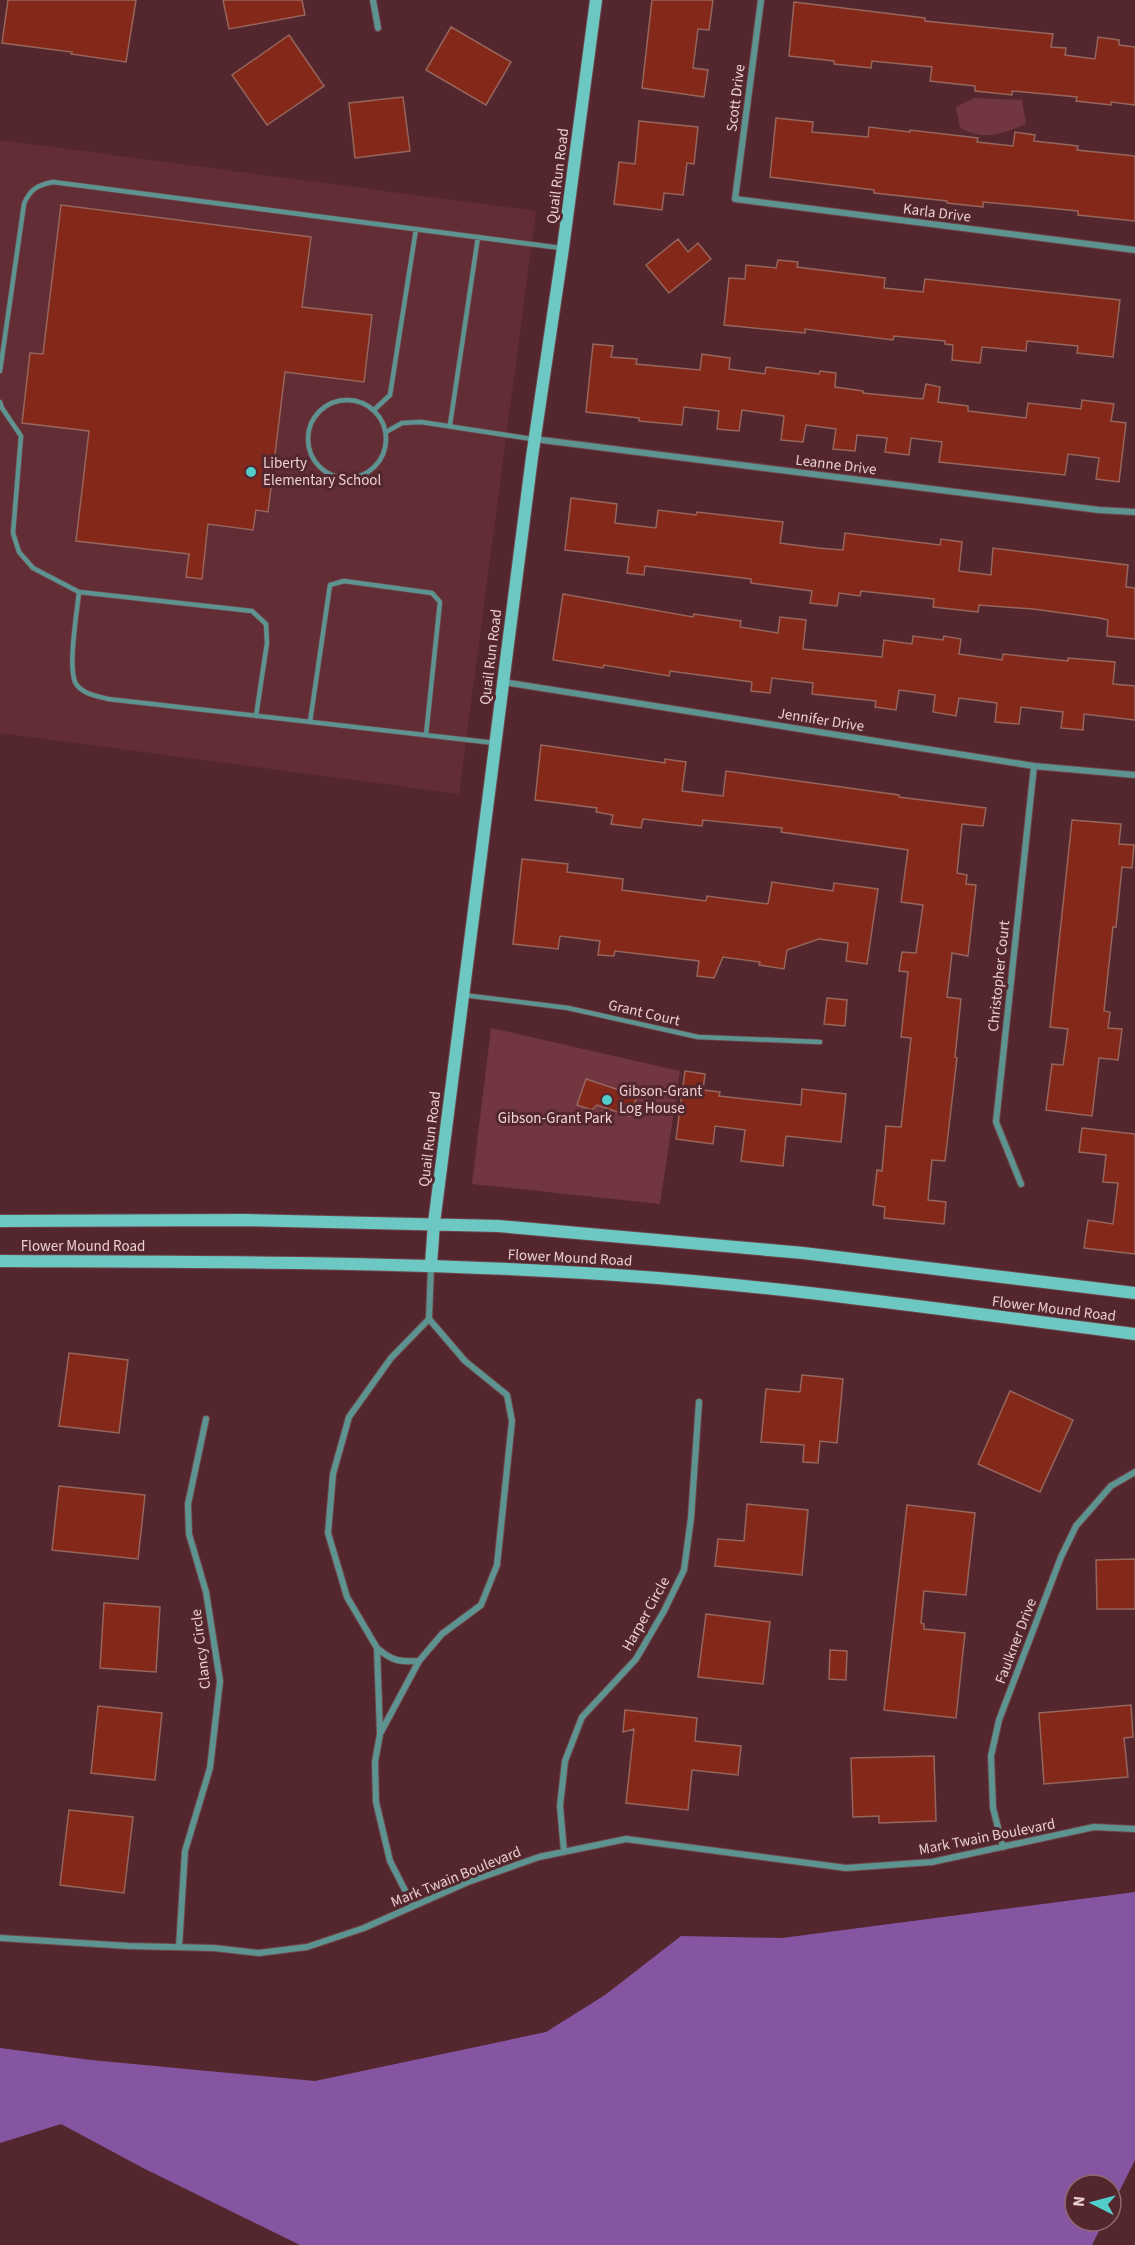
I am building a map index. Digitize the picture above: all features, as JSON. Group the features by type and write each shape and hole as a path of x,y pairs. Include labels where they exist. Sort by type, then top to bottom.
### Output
{"main road":[{"name":"Quail Run Road","path":"431,1265 434,1223 534,439 563,248 596,0"},
{"name":"Flower Mound Road","path":"0,1221 244,1220 508,1226 791,1251 1135,1293"},
{"name":"Flower Mound Road","path":"0,1261 431,1265 657,1278 770,1288 1135,1334"}],"street":[{"path":"373,0 378,28"},
{"name":"Scott Drive","path":"735,199 761,0"},
{"name":"Karla Drive","path":"735,199 1135,250"},
{"name":"Leanne Drive","path":"534,439 1099,510 1135,512"},
{"name":"Jennifer Drive","path":"503,682 1034,766 1135,775"},
{"name":"Christopher Court","path":"1021,1184 996,1122 1034,766"},
{"name":"Quail Run Road","path":"429,1319 431,1265"},
{"path":"380,1734 419,1661 442,1634 481,1605 497,1565 512,1421 507,1395 465,1361 429,1319 391,1358 349,1417 333,1474 328,1533 347,1597 377,1648 388,1658 401,1662 419,1661"},
{"name":"Harper Circle","path":"564,1852 560,1806 565,1761 582,1717 636,1659 664,1611 684,1570 691,1518 699,1402"},
{"name":"Clancy Circle","path":"179,1947 185,1851 210,1768 220,1681 206,1592 189,1534 189,1504 206,1419"},
{"name":"Faulkner Drive","path":"1003,1847 993,1808 991,1756 999,1720 1061,1557 1076,1526 1111,1486 1135,1472"},
{"path":"377,1648 380,1734 375,1762 376,1802 390,1861 413,1906"},
{"name":"Mark Twain Boulevard","path":"0,1938 214,1948 259,1953 307,1947 364,1928 468,1882 539,1857 626,1839 846,1868 932,1862 1094,1827 1135,1829"}],"lane":[{"path":"0,371 24,204 28,193 39,185 53,182 563,248"},
{"path":"374,410 390,395 416,229"},
{"path":"450,425 478,237"},
{"path":"352,399 374,410 382,420 386,432 386,445 382,457 374,468 363,476 350,479 336,477 324,471 314,461 308,449 307,435 310,423 317,412 327,404 352,399"},
{"path":"0,402 21,436 12,533 19,552 33,568 79,592 252,611 266,624 267,643 256,716"},
{"path":"386,432 402,423 421,422 534,439"},
{"path":"310,722 330,585 345,581 432,593 440,602 426,735"},
{"path":"79,592 72,669 76,684 90,695 108,699 496,743"},
{"name":"Grant Court","path":"463,995 568,1008 698,1037 820,1042"}],"shaded area":[{"name":"Liberty Elementary School","path":"0,140 536,211 459,794 0,733"},
{"path":"1135,1892 1135,2160 1123,2184 1123,2173 1063,2173 1063,2233 1098,2233 1092,2245 300,2245 143,2168 61,2124 0,2143 0,2048 91,2060 315,2081 546,2032 605,1995 681,1936 782,1938"}],"green space":[{"path":"974,98 1022,100 1026,124 993,135 977,134 960,128 956,107"},
{"name":"Gibson-Grant Park","path":"491,1028 680,1071 660,1204 472,1184"}],"building":[{"path":"8,0 136,0 126,62 2,43"},
{"path":"223,0 302,0 305,15 229,29"},
{"path":"652,0 713,0 709,30 698,29 693,68 708,70 704,97 642,88"},
{"path":"794,2 925,18 925,21 1053,34 1051,47 1066,48 1065,55 1095,59 1098,37 1119,40 1119,45 1135,47 1135,105 1111,102 1111,105 1076,101 1077,97 1012,91 1012,95 975,91 975,86 930,81 932,67 872,61 871,68 789,56"},
{"path":"451,27 511,62 486,105 426,70"},
{"path":"289,35 324,86 267,125 232,75"},
{"path":"403,97 410,151 355,158 349,103"},
{"path":"776,118 813,122 812,132 868,137 869,127 978,138 977,142 1013,146 1015,132 1035,135 1034,141 1078,146 1077,150 1135,156 1135,221 1078,215 1078,211 1027,206 983,202 983,207 947,203 947,201 874,193 874,190 770,177"},
{"path":"639,121 698,127 694,164 687,163 683,195 664,193 662,210 614,204 619,162 635,164"},
{"path":"61,205 311,237 302,307 372,315 364,382 285,372 268,512 256,510 253,530 208,524 202,579 186,577 189,554 76,541 89,431 22,423 30,353 43,354"},
{"path":"678,239 688,252 698,243 711,259 669,293 646,265"},
{"path":"778,260 798,262 797,267 885,278 884,288 923,292 925,279 1120,300 1113,357 1077,353 1078,346 1027,341 1026,351 982,347 980,363 952,360 953,345 945,344 945,341 894,336 893,340 805,329 805,333 724,325 729,278 745,279 746,265 776,268"},
{"path":"593,344 613,346 611,357 637,359 636,364 700,370 702,354 730,358 729,369 765,374 766,367 819,374 820,371 836,373 835,387 863,391 863,393 923,399 926,384 940,387 938,402 968,406 968,411 1026,418 1028,403 1081,409 1082,400 1114,404 1111,421 1126,423 1119,482 1096,479 1099,458 1068,454 1065,475 939,462 942,442 911,438 909,455 885,452 887,438 857,435 855,451 833,449 836,429 806,425 803,442 781,440 784,416 742,410 739,431 717,429 719,411 684,407 682,425 639,421 639,418 586,412"},
{"path":"571,498 617,504 615,523 656,528 658,510 783,522 780,543 818,548 843,550 845,533 940,545 941,539 962,542 959,571 991,575 993,548 1128,565 1126,587 1135,588 1135,639 1107,636 1108,620 1033,609 979,605 978,612 933,607 934,599 861,591 860,596 839,593 837,606 810,603 812,591 751,583 751,579 645,566 644,575 627,573 629,557 565,550"},
{"path":"563,594 693,617 694,614 741,621 740,627 778,633 780,617 806,620 803,649 882,657 884,640 912,644 913,636 943,640 944,636 961,639 959,654 1002,660 1003,654 1068,661 1068,658 1115,662 1113,684 1135,686 1135,720 1084,714 1083,730 1061,728 1063,712 1021,707 1019,724 995,722 997,703 959,698 956,716 933,712 935,695 899,690 896,710 875,707 876,701 812,694 813,683 772,678 770,693 751,691 752,682 670,671 669,676 604,665 603,668 553,660"},
{"path":"541,745 665,763 665,759 686,762 682,791 723,796 726,771 986,808 983,826 962,824 957,873 967,875 966,884 976,885 968,956 952,953 947,997 961,999 955,1057 957,1058 945,1161 932,1160 928,1200 946,1202 944,1224 884,1218 885,1207 873,1205 877,1170 882,1171 886,1126 901,1127 911,1038 901,1037 908,972 899,971 902,952 916,953 923,905 901,902 908,850 781,832 782,828 703,820 702,826 643,819 641,828 611,824 613,815 596,812 597,808 535,800"},
{"path":"1072,820 1121,824 1119,844 1134,845 1132,868 1122,867 1104,1011 1110,1012 1108,1028 1122,1029 1118,1060 1099,1058 1092,1116 1046,1110 1052,1064 1063,1065 1068,1029 1050,1027"},
{"path":"522,859 568,864 567,872 623,879 622,890 706,901 707,896 768,904 772,882 833,891 834,883 878,889 867,964 846,961 848,943 819,939 787,950 784,969 759,965 760,962 723,957 714,978 697,976 699,961 615,951 614,956 598,955 600,941 560,936 558,949 513,944"},
{"path":"827,998 847,1000 845,1026 824,1024"},
{"path":"685,1071 705,1074 703,1090 720,1092 719,1096 801,1105 802,1089 846,1094 841,1142 786,1136 783,1166 741,1161 745,1130 715,1126 713,1144 676,1139"},
{"name":"Gibson-Grant Log House","path":"586,1079 637,1096 630,1116 597,1105 592,1110 577,1105"},
{"path":"1082,1128 1135,1134 1135,1254 1084,1248 1088,1220 1113,1224 1118,1183 1103,1182 1106,1155 1079,1152"},
{"path":"69,1353 128,1360 119,1433 59,1426"},
{"path":"802,1375 843,1379 837,1443 820,1441 818,1463 803,1462 804,1445 761,1442 766,1389 800,1392"},
{"path":"1010,1391 1073,1420 1040,1492 978,1464"},
{"path":"59,1486 145,1495 138,1559 52,1550"},
{"path":"747,1504 808,1510 802,1575 715,1566 718,1539 744,1541"},
{"path":"907,1505 975,1513 966,1595 924,1591 921,1623 924,1624 924,1629 965,1633 956,1718 884,1710"},
{"path":"1135,1559 1135,1609 1097,1609 1096,1560"},
{"path":"104,1603 160,1607 156,1672 100,1668"},
{"path":"706,1614 770,1622 763,1684 698,1677"},
{"path":"830,1650 847,1651 846,1680 829,1679"},
{"path":"1131,1705 1133,1737 1124,1738 1128,1777 1044,1784 1039,1713"},
{"path":"98,1706 162,1713 155,1780 91,1773"},
{"path":"625,1710 697,1718 695,1741 741,1746 738,1775 692,1770 688,1810 626,1803 634,1729 623,1732"},
{"path":"934,1756 936,1821 879,1823 879,1816 853,1817 851,1758"},
{"path":"69,1810 133,1817 124,1893 60,1885"}],"place":[{"name":"Liberty Elementary School","path":"251,472"},
{"name":"Gibson-Grant Log House","path":"607,1100"}]}
